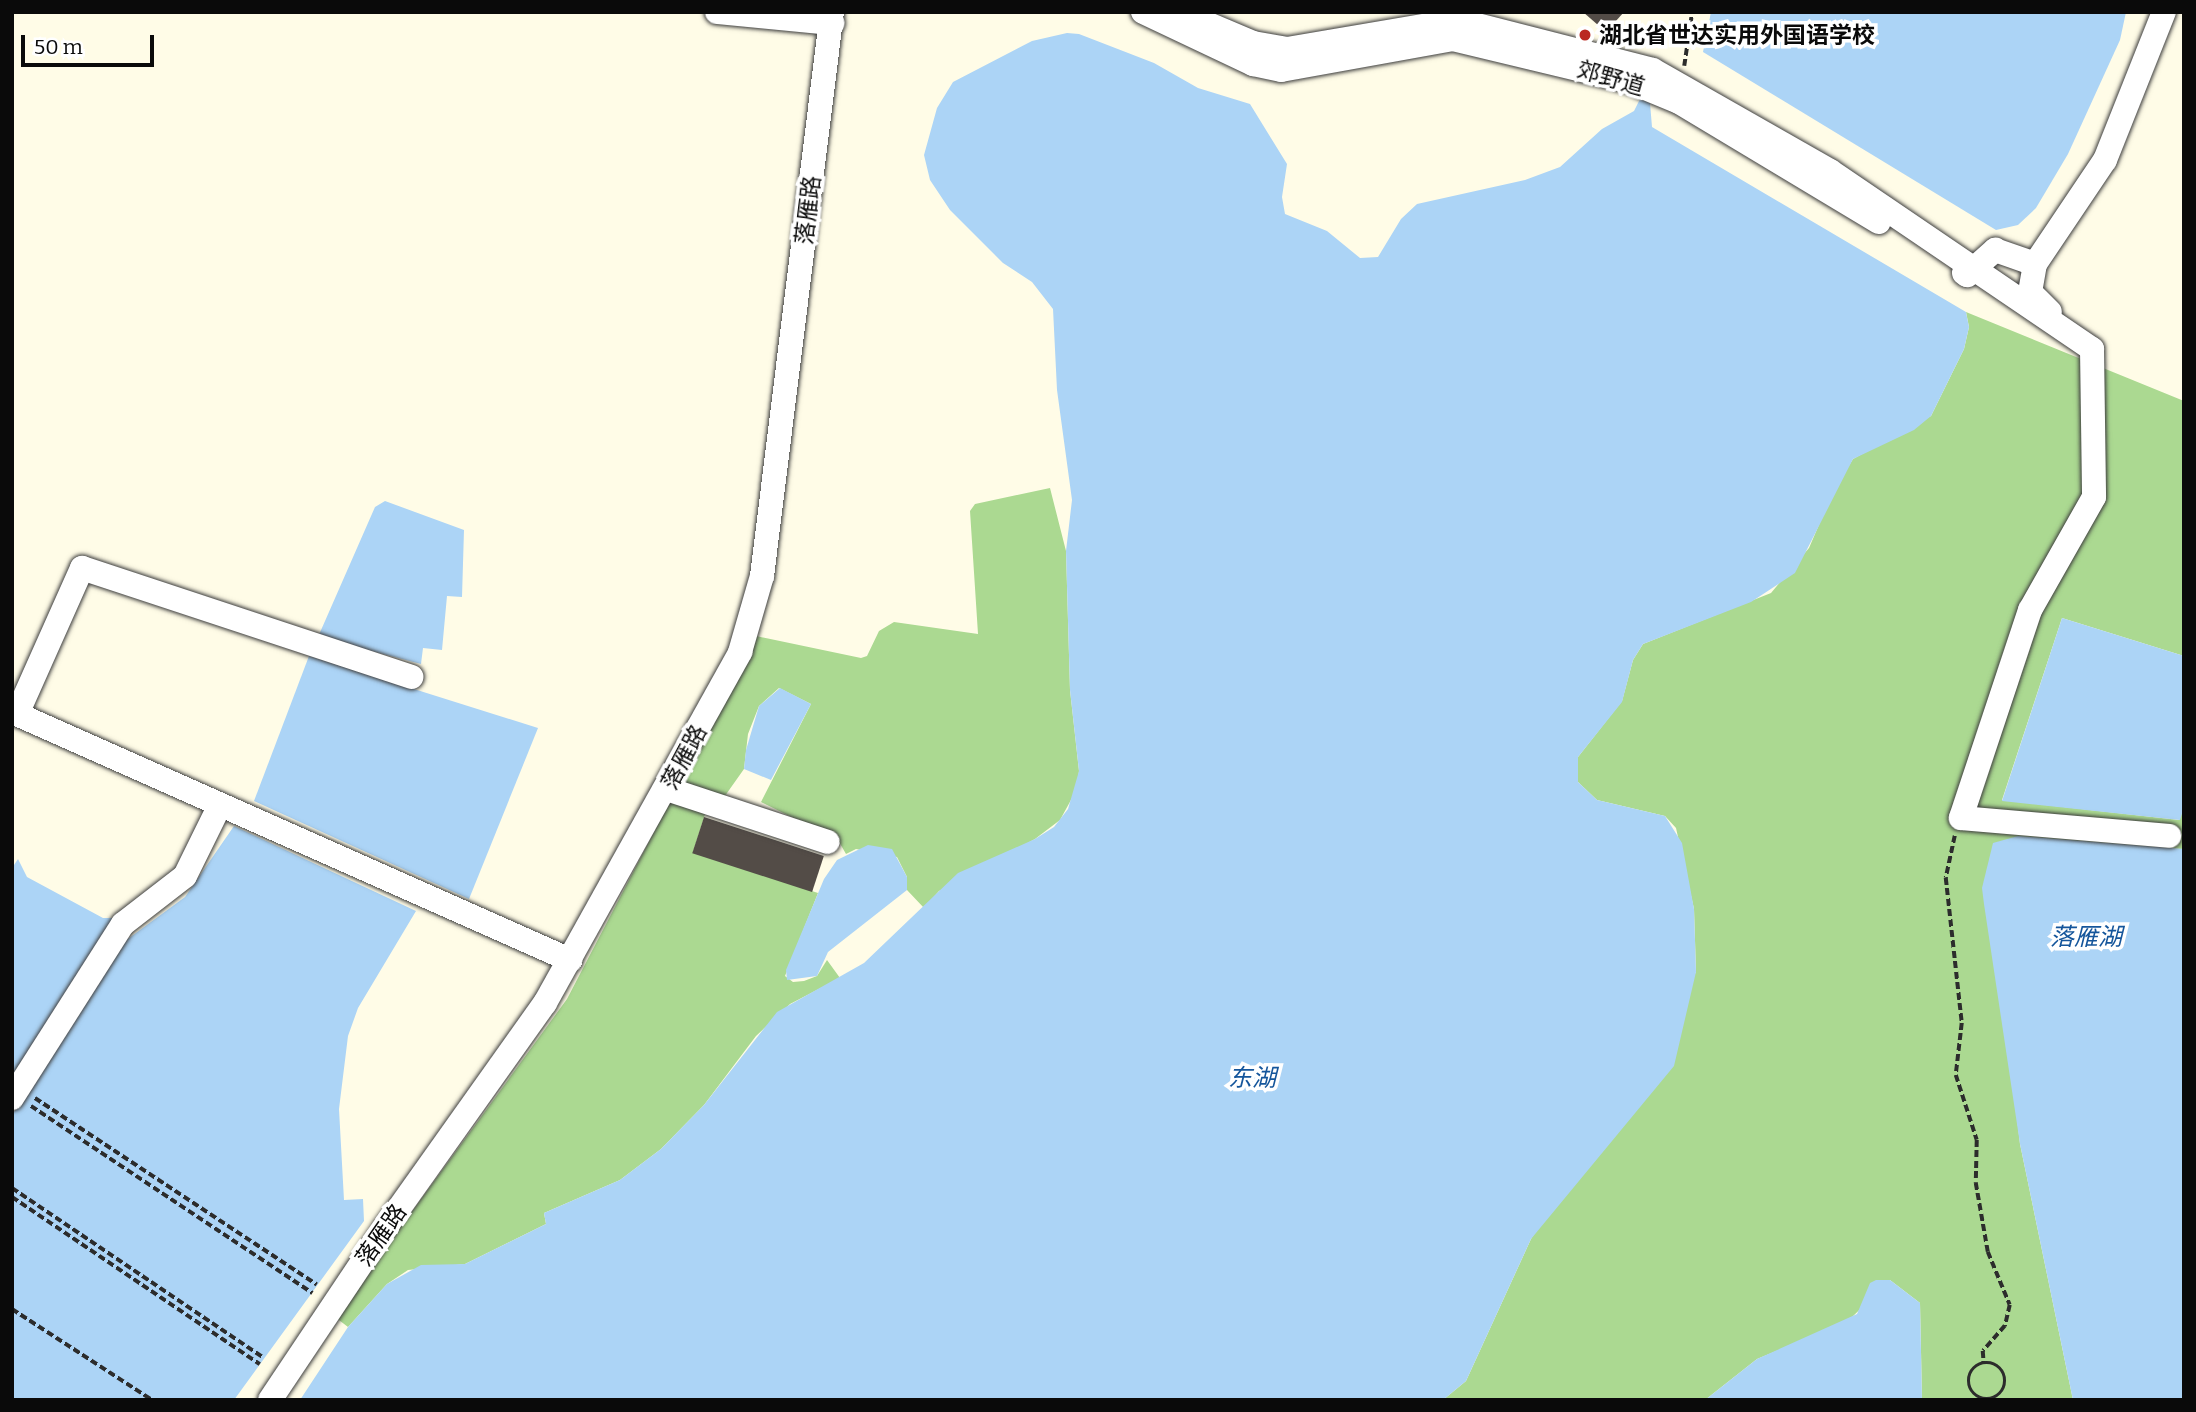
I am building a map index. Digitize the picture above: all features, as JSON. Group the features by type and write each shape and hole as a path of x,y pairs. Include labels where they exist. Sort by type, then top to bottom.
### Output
{"street":[{"path":"718,12 834,16"},
{"name":"郊野道","path":"1143,12 1253,64 1280,70 1453,39 1628,81 1679,102 1968,275 1975,269"},
{"path":"1181,12 1253,43 1287,49 1458,20 1623,60 1680,82 1830,171 2092,349"},
{"path":"2164,12 2105,160 2035,264 2029,287 2035,301 2096,341 2092,349 2094,496 2030,610 1961,818 2169,836"},
{"name":"落雁路","path":"270,1400 385,1227 545,1003 667,789 740,653 762,576 834,16"},
{"path":"1975,269 1994,250 2035,264"},
{"path":"411,677 82,568 15,713 570,960"},
{"path":"667,789 828,842"},
{"path":"23,1097 123,924 185,876 220,805"}],"path":[{"path":"1680,82 1692,12"},
{"path":"1961,818 1947,878 1962,1023 1956,1075 1978,1140 1976,1183 1988,1252 2010,1305 2005,1326 1983,1351 1984,1364"},
{"path":"23,1097 41,1086"},
{"path":"23,1097 317,1284"},
{"path":"23,1097 28,1104 312,1293"},
{"path":"12,1188 264,1358"},
{"path":"12,1197 260,1364"},
{"path":"12,1309 152,1400"},
{"path":"1984,1364 1998,1366 2005,1378 2002,1391 1991,1399 1978,1396 1970,1384 1973,1371 1984,1364"}],"green space":[{"path":"1966,312 2184,401 2184,656 2062,618 2002,800 2179,820 2184,807 2184,849 2131,847 2012,1075 2020,1144 2073,1400 1922,1400 1920,1303 1890,1280 1848,1321 1757,1359 1705,1400 1443,1400 1466,1381 1531,1239 1696,972 1694,909 1676,828 1665,816 1597,800 1578,782 1578,757 1622,701 1633,660 1643,644 1771,593 1809,548 1833,492 1853,459 1931,416 1964,349 1969,327"},
{"path":"1050,488 1066,551 1070,690 1079,771 1077,789 1060,820 1035,839 939,891 924,908 907,890 907,877 897,857 856,849 846,854 838,840 761,802 811,704 779,688 759,706 748,734 744,769 715,810 707,808 693,852 818,893 785,976 793,982 804,981 817,976 827,960 840,978 790,1004 756,1036 704,1105 661,1149 620,1180 544,1213 546,1224 465,1264 408,1270 387,1284 348,1327 335,1317 567,999 756,636 861,658 867,656 879,631 894,622 978,634 970,511 975,504"}],"water":[{"path":"1711,12 2126,12 2120,40 2068,154 2036,208 2018,225 1996,230 1703,52"},
{"name":"东湖","path":"1067,33 1079,34 1154,63 1198,88 1250,104 1287,164 1282,197 1285,214 1327,231 1360,258 1378,257 1401,219 1417,204 1525,180 1560,167 1602,129 1634,111 1640,99 1650,103 1652,127 1966,312 1969,327 1964,349 1931,416 1914,430 1853,459 1795,573 1751,602 1643,644 1633,660 1622,702 1578,757 1578,782 1597,800 1665,816 1682,843 1694,909 1696,972 1674,1066 1531,1239 1466,1381 1443,1400 300,1400 348,1327 387,1284 421,1265 465,1264 546,1224 544,1213 620,1180 661,1149 704,1105 777,1012 864,963 958,873 1035,839 1054,827 1068,809 1079,771 1070,690 1066,551 1072,500 1057,390 1053,309 1032,282 1003,263 950,210 930,180 924,155 937,108 953,82 1032,41"},
{"path":"385,501 464,530 462,597 447,596 442,650 423,648 421,664 318,637 375,507"},
{"path":"2062,618 2184,656 2184,807 2180,820 2002,801"},
{"path":"309,656 538,728 469,899 254,801"},
{"path":"780,688 811,704 771,780 744,769 746,750 759,706"},
{"path":"234,826 416,911 358,1008 348,1036 339,1109 344,1200 363,1199 364,1221 234,1400 12,1400 12,1115 125,941 185,897"},
{"name":"落雁湖","path":"2018,836 2184,849 2184,1400 2073,1400 2020,1144 1982,888 1993,843"},
{"path":"868,845 892,849 907,877 907,890 828,952 817,976 787,980 786,970 824,879 837,860"},
{"path":"18,859 27,877 103,918 115,918 12,1078 12,868"},
{"path":"1890,1280 1920,1303 1922,1400 1705,1400 1757,1359 1857,1314 1870,1283"}],"building":[{"path":"1583,12 1624,12 1606,32"},
{"path":"704,817 824,856 812,892 692,853"}],"place":[{"name":"湖北省世达实用外国语学校","path":"1585,35"}]}
